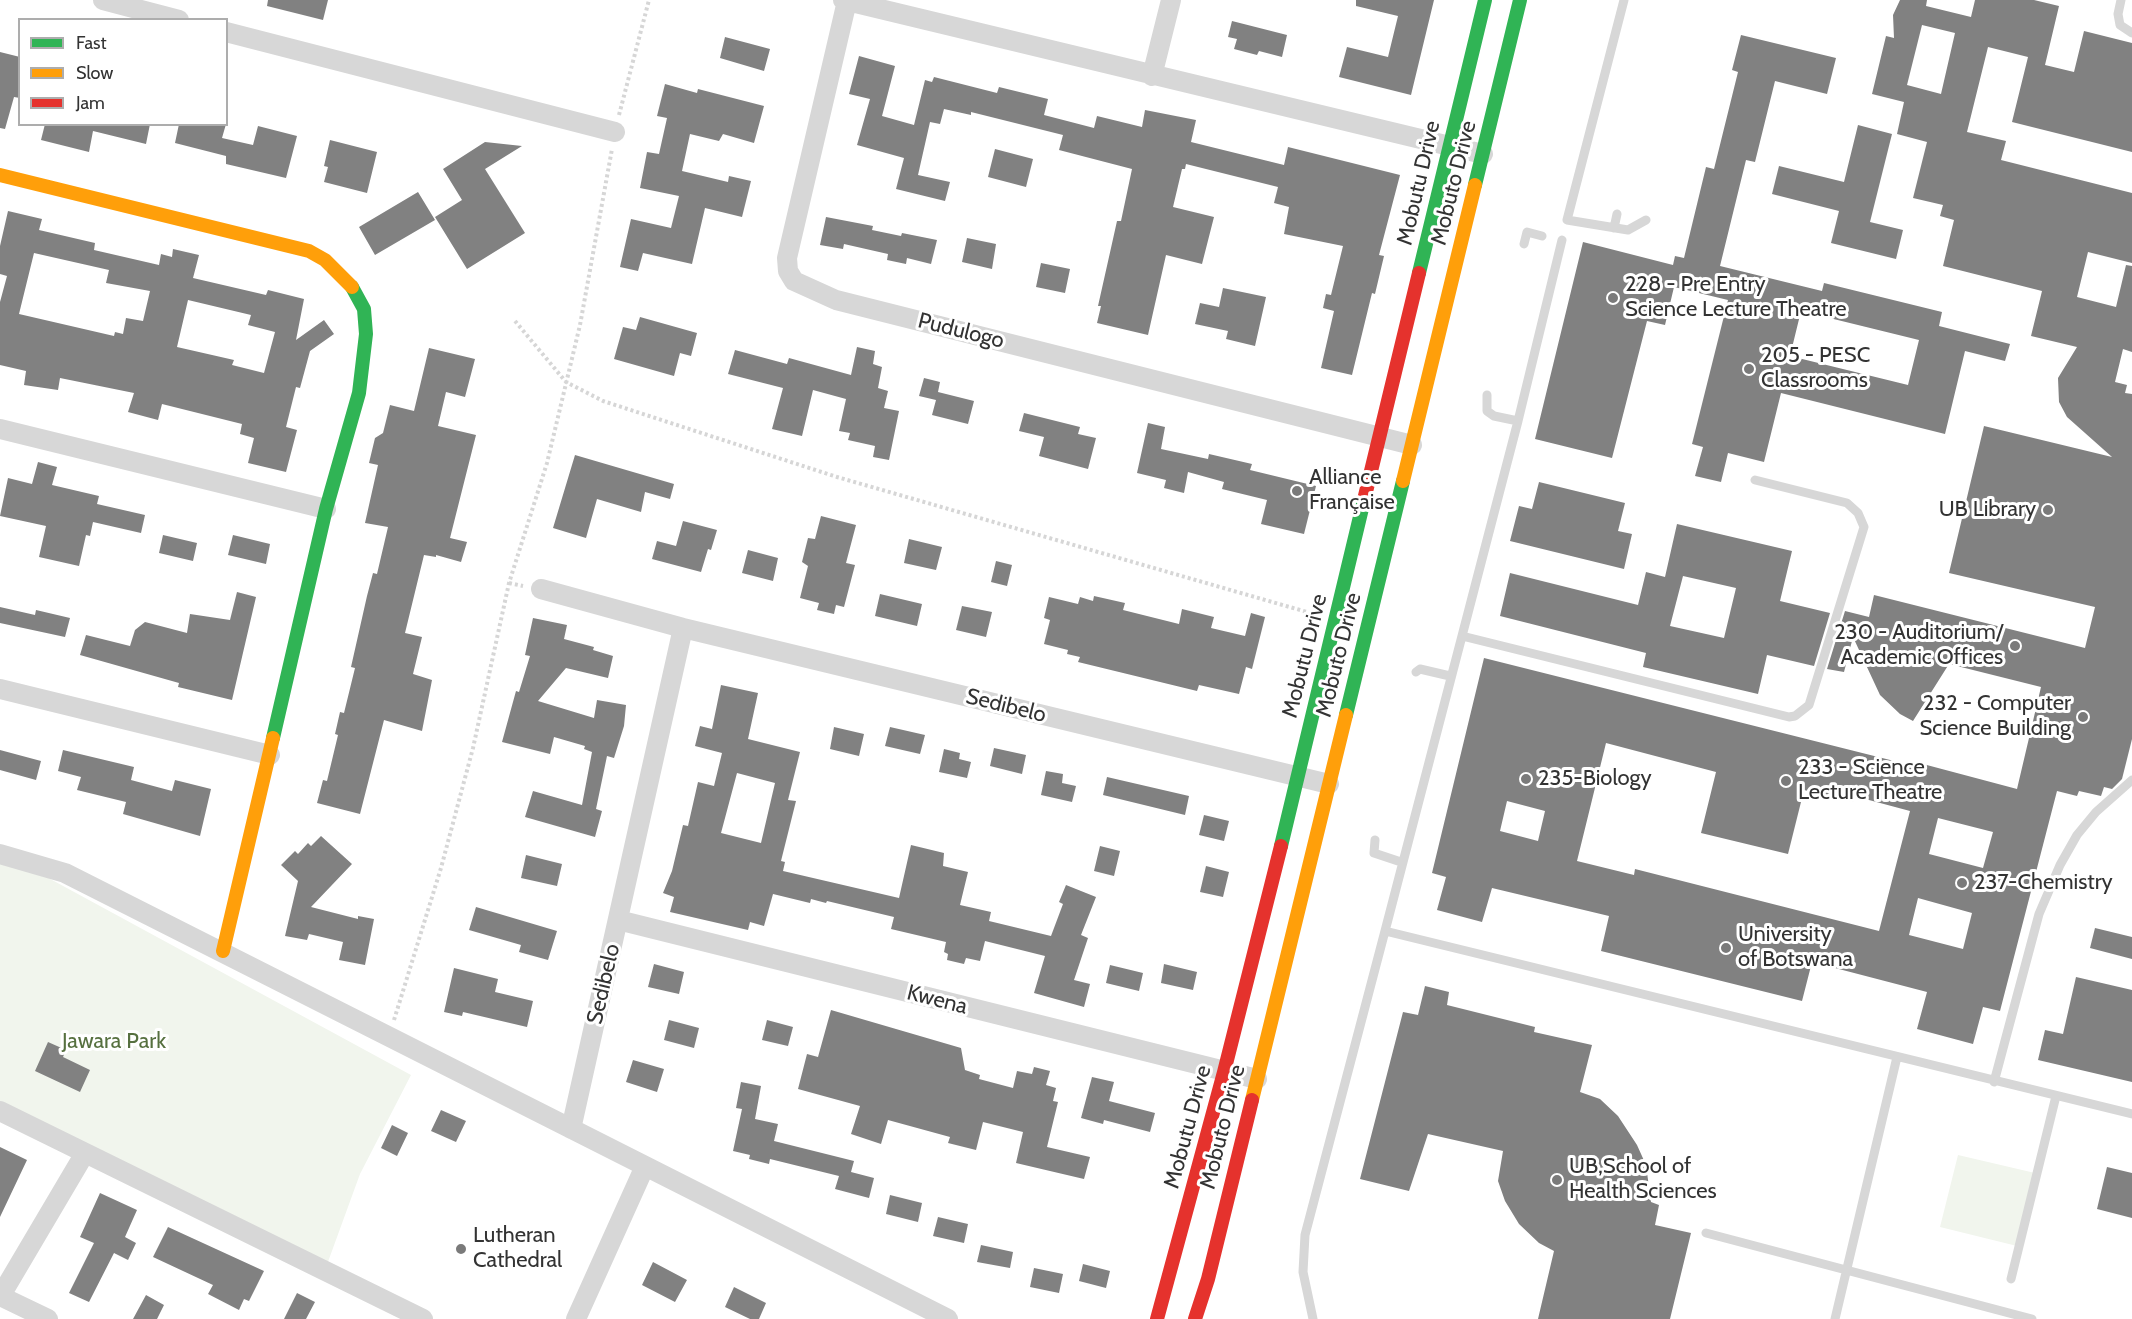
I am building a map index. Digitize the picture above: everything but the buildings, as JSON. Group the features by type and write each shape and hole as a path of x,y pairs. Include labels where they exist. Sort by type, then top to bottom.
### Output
{"main road":[{"name":"Mobutu Drive","path":"1157,1319 1224,1072 1335,620 1383,494 1381,435 1485,0"},
{"name":"Mobuto Drive","path":"1196,1319 1208,1279 1329,784 1383,494 1412,444 1520,0"},
{"path":"0,175 309,251 325,260 340,273 354,290 364,309 366,334 358,393 326,509 270,755 222,951"}],"street":[{"path":"103,0 171,18"},
{"name":"Pudulogo","path":"1412,444 836,300 794,281 788,272 787,258 845,0 1152,76 1483,154"},
{"path":"1152,76 1171,0"},
{"path":"228,33 615,132"},
{"path":"0,429 326,509"},
{"name":"Sedibelo","path":"541,589 683,628 1329,784"},
{"name":"Sedibelo","path":"571,1129 683,628"},
{"path":"0,689 270,755"},
{"path":"0,854 65,873 948,1319"},
{"name":"Kwena","path":"618,920 1257,1079"},
{"path":"0,1112 423,1319"},
{"path":"48,1319 0,1296 85,1154"},
{"path":"576,1319 645,1166"}],"lane":[{"path":"1624,0 1567,220 1628,230 1646,220"},
{"path":"2121,0 2118,14 2120,25 2132,33"},
{"path":"1614,228 1617,214"},
{"path":"1524,244 1527,232 1542,236"},
{"path":"1313,1319 1303,1272 1305,1235 1518,421 1562,240"},
{"path":"1487,395 1487,411 1494,416 1518,421"},
{"path":"1462,636 1789,717 1801,714 1809,705 1864,527 1858,513 1847,503 1755,480"},
{"path":"1416,672 1420,669 1450,676"},
{"path":"1994,1082 2039,914 2060,865 2077,835 2096,812 2132,780"},
{"path":"1375,840 1374,853 1401,862"},
{"path":"1384,931 2132,1114"},
{"path":"1835,1319 1897,1057"},
{"path":"2011,1279 2056,1096"},
{"path":"1706,1233 2032,1319"}],"path":[{"path":"389,1035 441,868 473,748 509,583 547,463 580,324 615,132 649,0"},
{"path":"515,321 566,382 603,401 837,477 1335,620"}],"green space":[{"name":"Jawara Park","path":"0,862 30,868 411,1075 360,1174 325,1270 0,1111"},
{"path":"1958,1155 2035,1173 2017,1246 1940,1227"}],"traffic: fast":[{"path":"1419,273 1485,0"},
{"path":"1475,185 1520,0"},
{"path":"273,738 326,509 359,393 366,334 364,309 352,287"},
{"path":"1346,715 1403,481"},
{"path":"1281,846 1364,500"}],"traffic: slow":[{"path":"0,175 309,251 325,260 352,287"},
{"path":"1403,481 1475,185"},
{"path":"1252,1100 1346,715"},
{"path":"223,951 273,738"}],"traffic: jam":[{"path":"1364,500 1419,273"},
{"path":"1157,1319 1224,1072 1281,846"},
{"path":"1195,1319 1208,1279 1252,1100"}],"place":[{"name":"228 - Pre Entry Science Lecture Theatre","path":"1613,298"},
{"name":"205 - PESC Classrooms","path":"1749,369"},
{"name":"Alliance Française","path":"1297,491"},
{"name":"UB Library","path":"2048,510"},
{"name":"230 - Auditorium/ Academic Offices","path":"2015,646"},
{"name":"232 - Computer Science Building","path":"2083,717"},
{"name":"235-Biology","path":"1526,779"},
{"name":"233 - Science Lecture Theatre","path":"1786,781"},
{"name":"237-Chemistry","path":"1962,883"},
{"name":"University of Botswana","path":"1726,948"},
{"name":"UB,School of Health Sciences","path":"1557,1180"},
{"name":"Lutheran Cathedral","path":"461,1249"}]}
